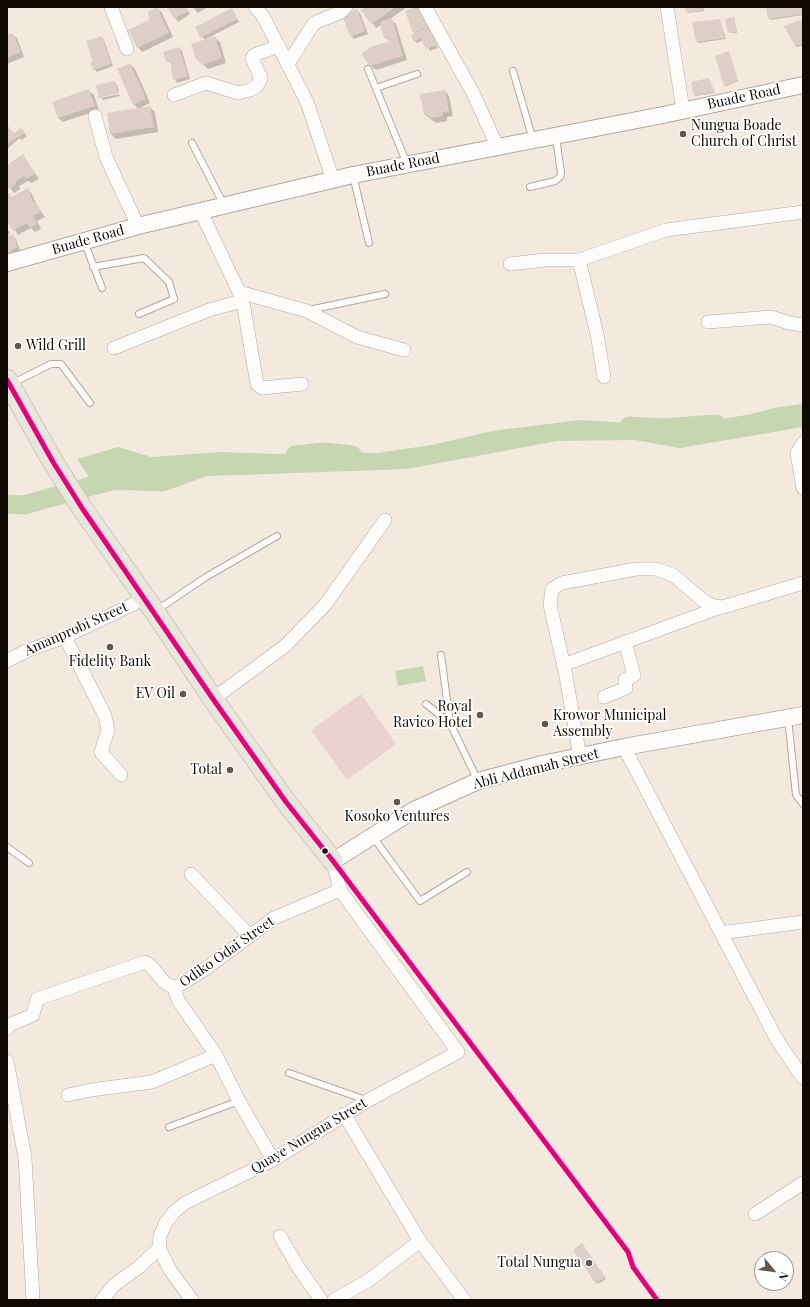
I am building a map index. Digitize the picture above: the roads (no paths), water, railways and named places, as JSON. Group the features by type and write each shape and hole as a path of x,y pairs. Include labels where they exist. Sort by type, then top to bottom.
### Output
{"main road":[{"path":"8,383 53,462 82,508 150,605 213,699 286,802 333,861"}],"street":[{"path":"111,7 127,49"},
{"path":"288,64 314,23 341,12 346,7"},
{"path":"426,7 473,93 497,146"},
{"path":"667,7 683,110"},
{"path":"259,10 307,102 333,180"},
{"path":"174,95 206,83 238,93 250,90 257,86 261,78 252,58 254,55 279,46"},
{"name":"Buade Road","path":"7,263 138,226 353,175 803,85"},
{"path":"95,116 106,157 138,226"},
{"path":"201,212 240,297 257,384 262,388 302,384"},
{"path":"510,264 545,260 579,260 666,230 803,212"},
{"path":"579,260 597,334 604,377"},
{"path":"114,348 240,297 307,311 357,337 404,350"},
{"path":"708,322 771,316 789,323 803,325"},
{"path":"803,443 797,453 803,488"},
{"path":"213,699 285,646 325,605 385,520"},
{"path":"580,757 550,605 552,589 562,582 636,569 656,569 673,575 705,602 714,606 722,606"},
{"path":"563,665 722,606 803,583"},
{"name":"Amanprobi Street","path":"7,661 26,651 150,605"},
{"path":"65,637 104,716 108,730 101,752 121,775"},
{"path":"604,697 626,688 625,680 634,675 625,642"},
{"name":"Abli Addamah Street","path":"333,861 414,810 478,781 542,764 624,747 795,717"},
{"path":"624,747 777,1040 803,1078"},
{"path":"333,861 340,890"},
{"path":"191,874 249,935"},
{"name":"Odiko Odai Street","path":"273,1160 239,1101 216,1055 178,1000 174,988 201,972 249,935 274,918 340,890"},
{"name":"Quaye Nungua Street","path":"159,1248 160,1236 165,1224 174,1212 185,1203 273,1160 344,1114 458,1052 340,890"},
{"path":"721,933 803,922"},
{"path":"7,1029 9,1025 33,1015 37,999 145,962 150,965 164,982 174,988"},
{"path":"68,1095 91,1090 152,1082 216,1055"},
{"path":"7,1061 25,1158 33,1300"},
{"path":"344,1114 420,1242 464,1300"},
{"path":"755,1214 803,1183"},
{"path":"280,1236 298,1267 321,1300"},
{"path":"334,1300 369,1280 420,1242"},
{"path":"102,1300 114,1284 139,1267 159,1248 170,1270 192,1300"}],"lane":[{"path":"368,69 408,164"},
{"path":"513,71 533,140"},
{"path":"376,88 417,74"},
{"path":"530,187 555,181 560,177 561,173 556,135"},
{"path":"192,143 224,205"},
{"path":"353,175 369,243"},
{"path":"84,242 102,288"},
{"path":"93,267 144,258 169,282 174,299 139,314"},
{"path":"307,311 386,294"},
{"path":"8,383 51,364 61,364 90,403"},
{"path":"150,605 206,577 276,536"},
{"path":"441,655 450,723 478,781"},
{"path":"426,704 450,723"},
{"path":"795,717 796,795 803,804"},
{"path":"373,837 420,901 467,872"},
{"path":"7,847 29,863"},
{"path":"289,1073 367,1101"},
{"path":"169,1127 239,1101"}],"waterway":[{"path":"629,426 661,428 716,424"},
{"path":"295,455 325,452 352,455"},
{"path":"7,504 24,505 114,480 162,482 201,468"}],"place":[{"name":"Nungua Boade Church of Christ","path":"683,134"},
{"name":"Wild Grill","path":"18,346"},
{"name":"Fidelity Bank","path":"110,647"},
{"name":"EV Oil","path":"183,694"},
{"name":"Royal Ravico Hotel","path":"480,715"},
{"name":"Krowor Municipal Assembly","path":"545,724"},
{"name":"Total","path":"230,770"},
{"name":"Kosoko Ventures","path":"397,802"},
{"name":"Total Nungua","path":"589,1263"}]}
